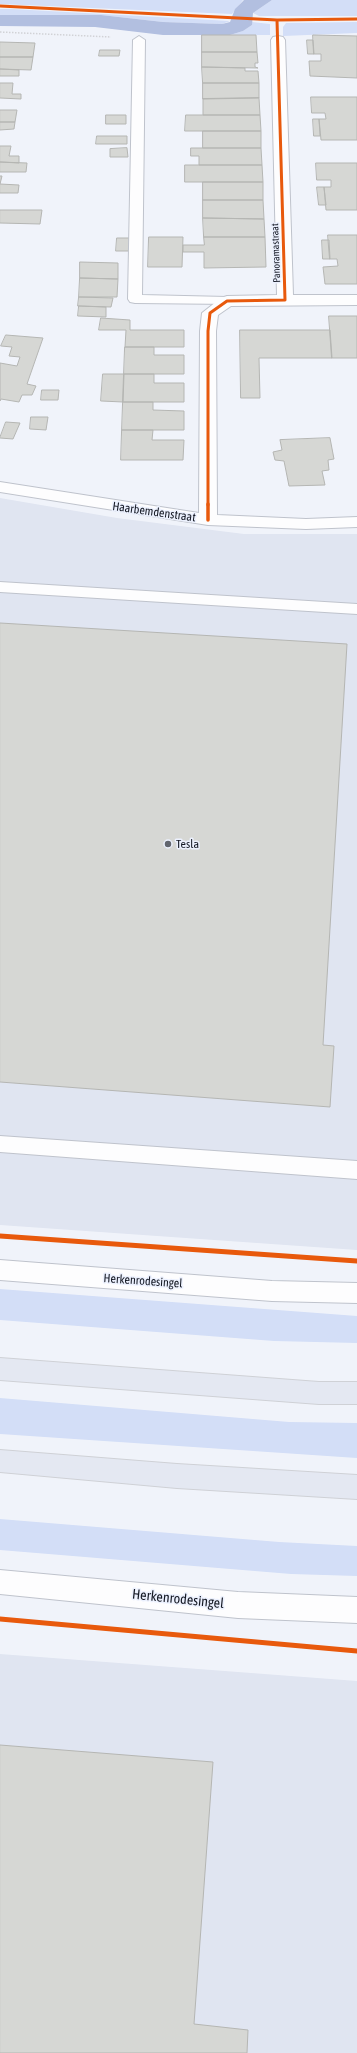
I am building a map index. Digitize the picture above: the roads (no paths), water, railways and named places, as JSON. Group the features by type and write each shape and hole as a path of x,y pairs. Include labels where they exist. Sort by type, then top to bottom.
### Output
{"highway":[{"path":"0,1369 318,1393 357,1393"},
{"path":"0,1461 177,1476 357,1487"}],"street":[{"name":"Panoramastraat","path":"226,301 285,300 278,40"},
{"path":"285,300 357,300"},
{"path":"208,520 208,331 210,313 226,301"},
{"name":"Haarbemdenstraat","path":"0,487 65,499 208,520 306,524 357,522"},
{"name":"Herkenrodesingel","path":"0,1270 272,1291 357,1294"},
{"name":"Herkenrodesingel","path":"0,1582 238,1605 357,1610"}],"lane":[{"path":"139,41 135,299 226,301"},
{"path":"0,588 357,609"},
{"path":"0,1144 357,1170"}],"place":[{"name":"Tesla","path":"168,844"}]}
